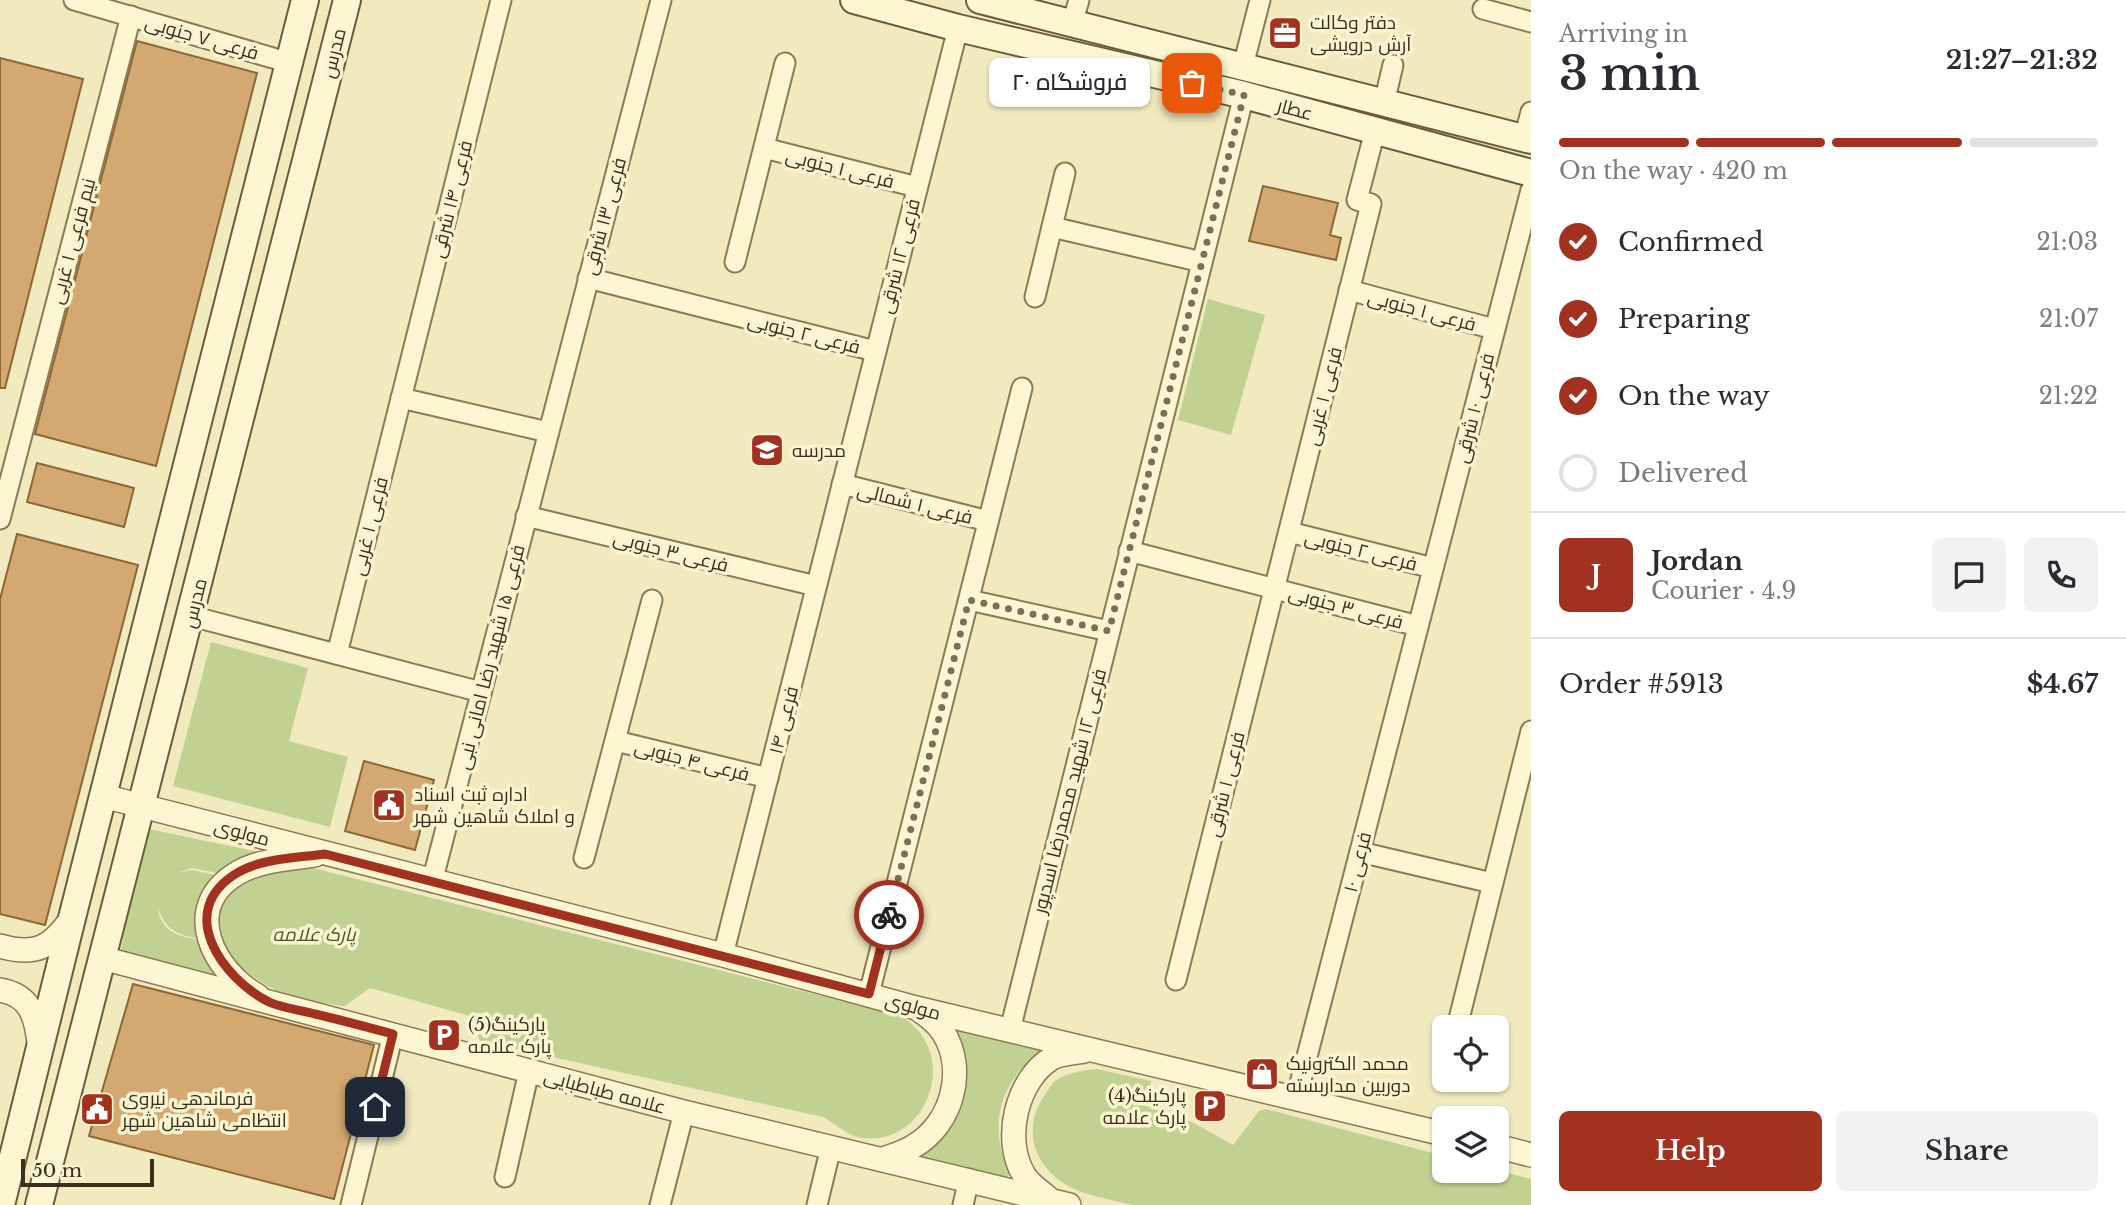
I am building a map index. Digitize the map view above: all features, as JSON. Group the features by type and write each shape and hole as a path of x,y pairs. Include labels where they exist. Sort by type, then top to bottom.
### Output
{"main road":[{"name":"مدرس","path":"1,1205 305,0"},
{"name":"مدرس","path":"39,1205 347,0"},
{"name":"عطار","path":"854,0 958,28 1244,95 1531,173"},
{"name":"عطار","path":"980,0 1076,12 1243,66 1528,139"}],"street":[{"name":"فرعی ۷ جنوبی","path":"74,0 290,63"},
{"name":"فرعی ۱۴ شرقی","path":"401,398 501,0"},
{"name":"فرعی ۱۳ شرقی","path":"548,432 662,0"},
{"path":"1243,66 1260,0"},
{"path":"1483,9 1531,22"},
{"name":"نیم فرعی ۱ غربی","path":"0,519 7,463 131,16"},
{"name":"فرعی ۱۲ شرقی","path":"842,484 958,28"},
{"path":"735,262 785,63"},
{"path":"1384,103 1393,65"},
{"name":"فرعی ۱۲ شهید محمدرضا اسدپور","path":"1010,1030 1244,95"},
{"path":"1528,139 1531,112"},
{"name":"فرعی ۱ غربی","path":"1274,589 1371,204 1357,200 1376,131"},
{"name":"فرعی ۱ جنوبی","path":"764,148 917,187"},
{"path":"1035,297 1065,173"},
{"name":"فرعی ۱۰ شرقی","path":"1418,626 1531,190"},
{"path":"1052,227 1202,262"},
{"name":"فرعی ۲ جنوبی","path":"588,278 876,351"},
{"name":"فرعی ۱ جنوبی","path":"1349,290 1494,329"},
{"path":"869,994 1022,388"},
{"path":"401,398 548,432"},
{"name":"فرعی ۱ غربی","path":"337,654 401,398"},
{"name":"فرعی ۱۵ شهید رضا امانی نبی","path":"432,882 548,432"},
{"name":"فرعی ۱ شمالی","path":"842,484 988,521"},
{"name":"فرعی ۱۴","path":"723,955 842,484"},
{"name":"فرعی ۳ جنوبی","path":"526,516 816,586"},
{"name":"فرعی ۲ جنوبی","path":"1289,532 1433,568"},
{"path":"1129,551 1274,589"},
{"name":"فرعی ۳ جنوبی","path":"1274,589 1418,626"},
{"name":"فرعی ۱ شرقی","path":"1176,980 1274,589"},
{"path":"584,858 652,600"},
{"path":"969,600 1109,631"},
{"path":"191,616 481,692"},
{"name":"فرعی ۱۰","path":"1296,1099 1418,626"},
{"path":"1460,1015 1531,731"},
{"name":"فرعی ۴ جنوبی","path":"616,741 768,778"},
{"name":"مولوی","path":"103,796 723,955 916,1008 1432,1131"},
{"path":"1360,852 1492,883"},
{"path":"272,1003 253,993 222,964 208,936 208,911 222,884 237,873 254,865 325,854"},
{"path":"4,947 32,950 46,947 72,918"},
{"name":"علامه طباطبایی","path":"102,958 684,1112 1061,1203"},
{"path":"0,990 15,994 27,1002 34,1013 40,1045"},
{"path":"884,1159 915,1146 941,1122 952,1098 955,1072 951,1050 943,1031 916,1008"},
{"path":"351,1205 393,1034"},
{"path":"1061,1203 1025,1177 1018,1163 1014,1123 1030,1078 1054,1057 1091,1050"},
{"path":"505,1177 529,1070"},
{"path":"660,1205 684,1112"},
{"path":"817,1205 831,1147"},
{"path":"1509,1149 1531,1155"},
{"path":"963,1205 969,1179"}],"green space":[{"path":"1208,299 1265,315 1231,435 1178,420"},
{"path":"211,642 308,668 289,741 348,757 330,827 173,786"},
{"path":"149,829 258,852 243,857 217,873 192,868 178,873 192,870 216,875 210,881 199,904 196,938 171,929 158,907 162,921 170,931 182,936 196,939 219,979 121,950 132,890"},
{"name":"پارک علامه","path":"313,868 901,1016 920,1032 930,1052 933,1073 929,1094 919,1113 904,1128 884,1137 861,1138 823,1117 480,1041 470,1016 370,988 345,1006 277,991 265,985 230,956 218,934 218,912 229,892 249,877 272,870"},
{"path":"952,1028 1042,1047 1044,1051 1016,1075 1002,1105 999,1138 1010,1173 1007,1178 922,1157 921,1153 935,1141"},
{"path":"1097,1069 1151,1081 1146,1106 1194,1123 1233,1145 1259,1111 1266,1109 1432,1153 1432,1183 1509,1183 1509,1173 1531,1179 1531,1205 1132,1205 1092,1195 1072,1188 1055,1177 1040,1159 1033,1138 1039,1105 1054,1082 1081,1071"}],"building":[{"path":"137,41 257,73 156,466 35,434"},
{"path":"0,58 83,79 5,388 0,388"},
{"path":"1263,186 1338,203 1330,235 1341,238 1336,260 1249,241"},
{"path":"37,463 134,488 124,527 27,502"},
{"path":"17,534 138,565 45,925 0,914 0,599"},
{"name":"اداره ثبت اسناد و املاک شاهین شهر","path":"364,761 434,780 415,850 345,831"},
{"path":"133,984 374,1045 334,1199 89,1136"}],"way so far":[{"path":"889,915 969,600 1109,631 1244,95 1192,83"}],"place":[{"name":"دفتر وکالت آرش درویشی","path":"1285,33"},
{"name":"فروشگاه ۲۰","path":"1192,83"},
{"name":"مدرسه","path":"767,450"},
{"name":"اداره ثبت اسناد و املاک شاهین شهر","path":"389,805"},
{"name":"پارکینگ(5) پارک علامه","path":"444,1035"},
{"name":"محمد الکترونیک دوربین مداربسته","path":"1262,1074"},
{"name":"پارکینگ(4) پارک علامه","path":"1210,1106"},
{"name":"فرماندهی نیروی انتظامی شاهین شهر","path":"97,1109"}],"route":[{"path":"375,1107 393,1034 272,1003 253,993 222,964 208,936 208,911 222,884 237,873 254,865 325,854 869,994 889,915"}]}
